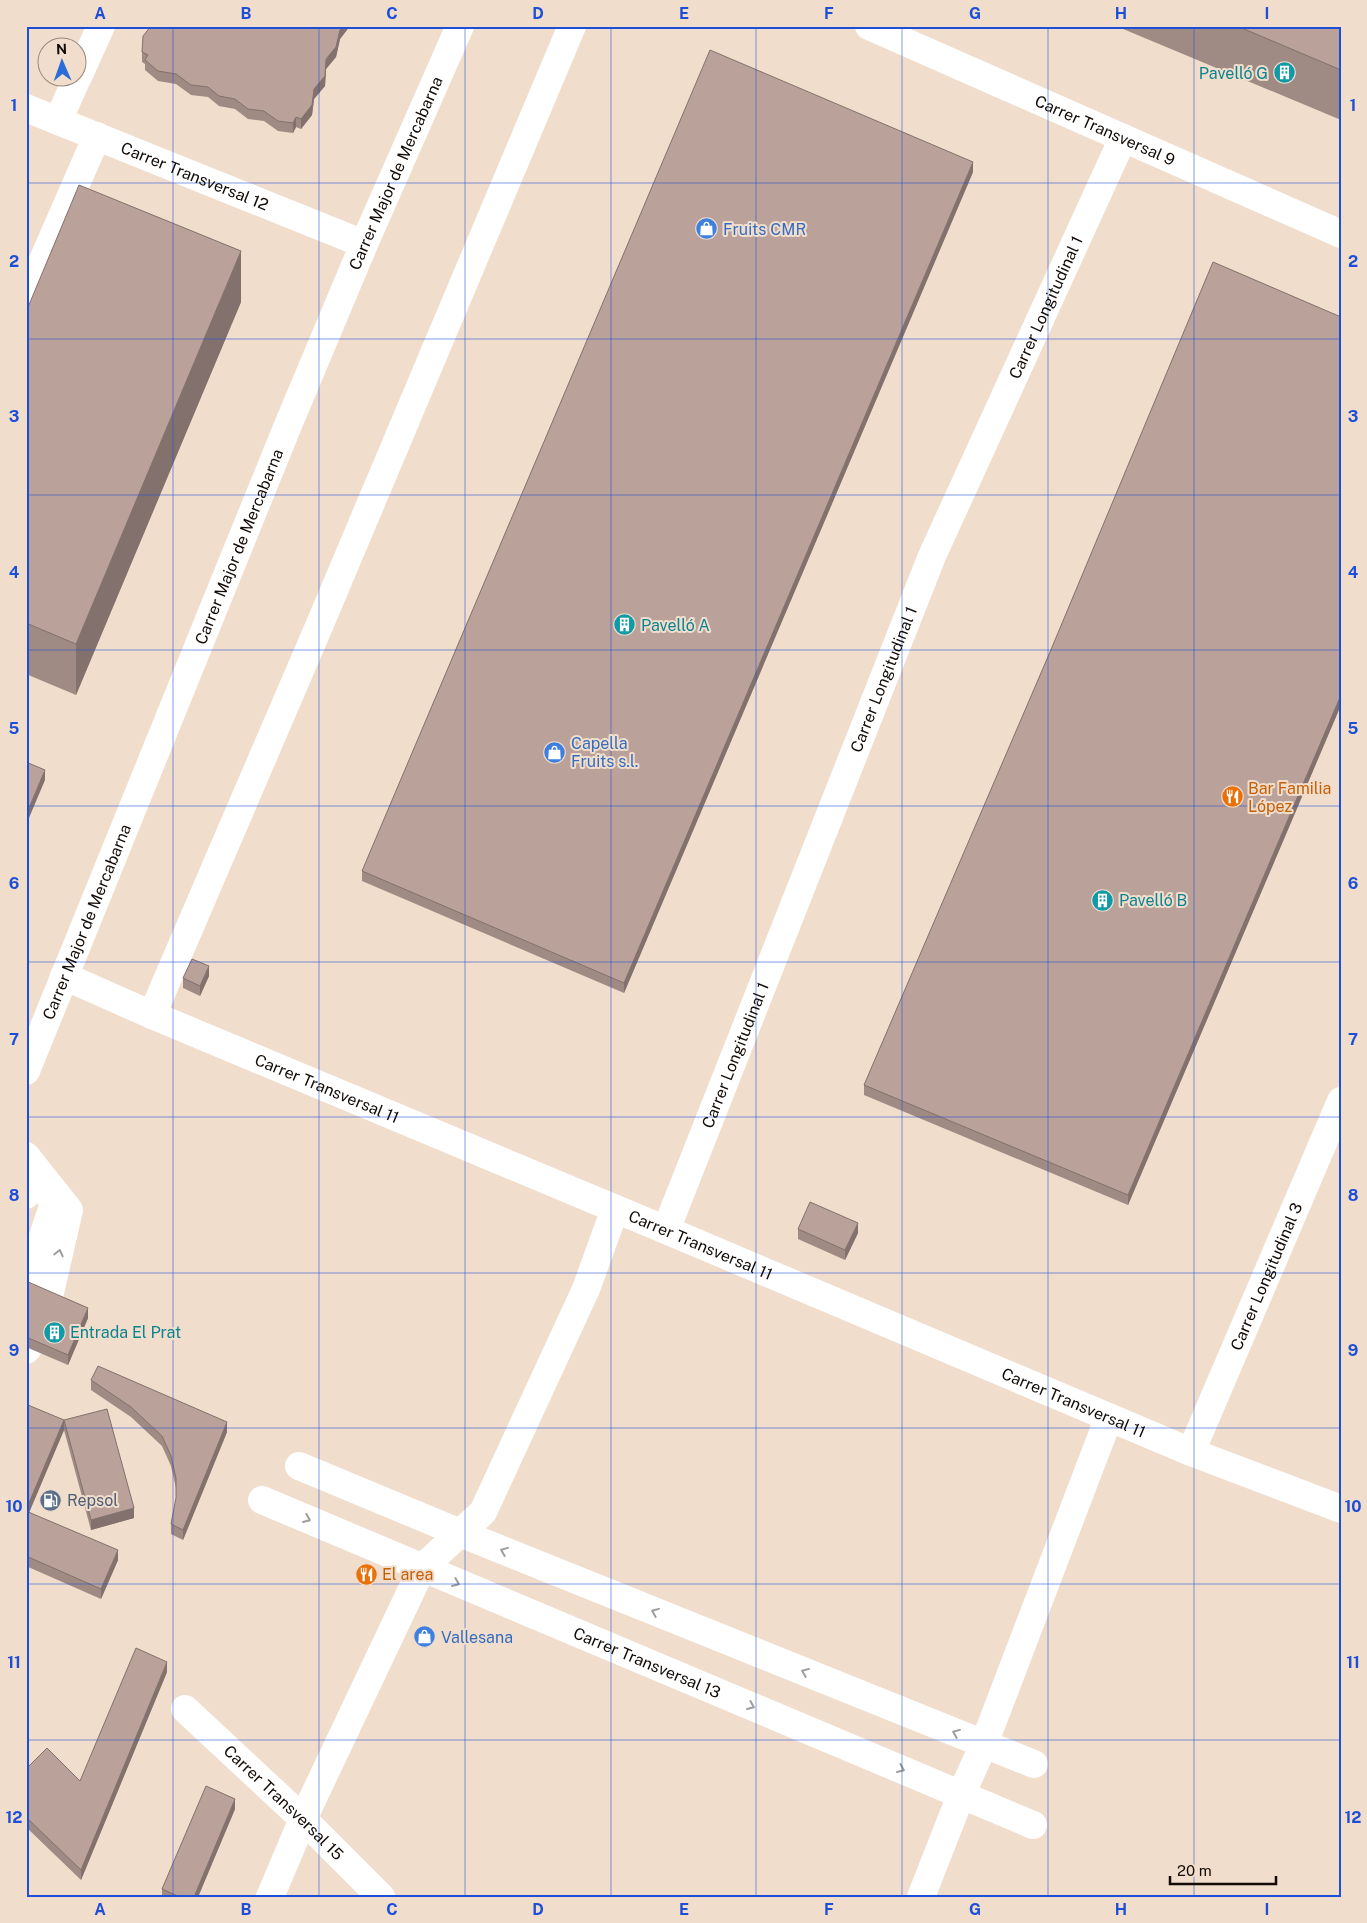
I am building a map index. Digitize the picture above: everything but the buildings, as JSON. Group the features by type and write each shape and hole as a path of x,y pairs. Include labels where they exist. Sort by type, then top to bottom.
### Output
{"lane":[{"path":"88,54 101,26"},
{"name":"Carrer Major de Mercabarna","path":"26,1071 278,449 364,244 460,26"},
{"path":"152,1015 313,640 572,26"},
{"name":"Carrer Transversal 9","path":"870,26 1341,234"},
{"path":"58,121 72,88"},
{"name":"Carrer Transversal 12","path":"26,108 364,244"},
{"path":"26,299 97,136"},
{"name":"Carrer Longitudinal 1","path":"666,1230 932,556 1123,138"},
{"name":"Carrer Transversal 11","path":"64,976 152,1015 1109,1418 1191,1452 1341,1509"},
{"name":"Carrer Longitudinal 3","path":"1191,1452 1341,1101"},
{"path":"26,1156 69,1210 37,1294"},
{"path":"26,1161 54,1203 37,1294"},
{"path":"26,1183 28,1188 26,1195"},
{"path":"270,1897 303,1819 422,1568 483,1512 586,1289 615,1209"},
{"path":"922,1897 961,1795 984,1744 1109,1418"},
{"path":"299,1466 460,1533 1034,1764"},
{"name":"Carrer Transversal 13","path":"262,1500 1033,1825"},
{"name":"Carrer Transversal 15","path":"185,1709 303,1819 381,1897"}],"place":[{"name":"Pavelló G","path":"1284,73"},
{"name":"Fruits CMR","path":"707,229"},
{"name":"Pavelló A","path":"625,625"},
{"name":"Capella Fruits s.l.","path":"555,752"},
{"name":"Bar Familia López","path":"1232,797"},
{"name":"Pavelló B","path":"1103,900"},
{"name":"Entrada El Prat","path":"54,1332"},
{"name":"Repsol","path":"51,1500"},
{"name":"El area","path":"366,1574"},
{"name":"Vallesana","path":"425,1637"}]}
